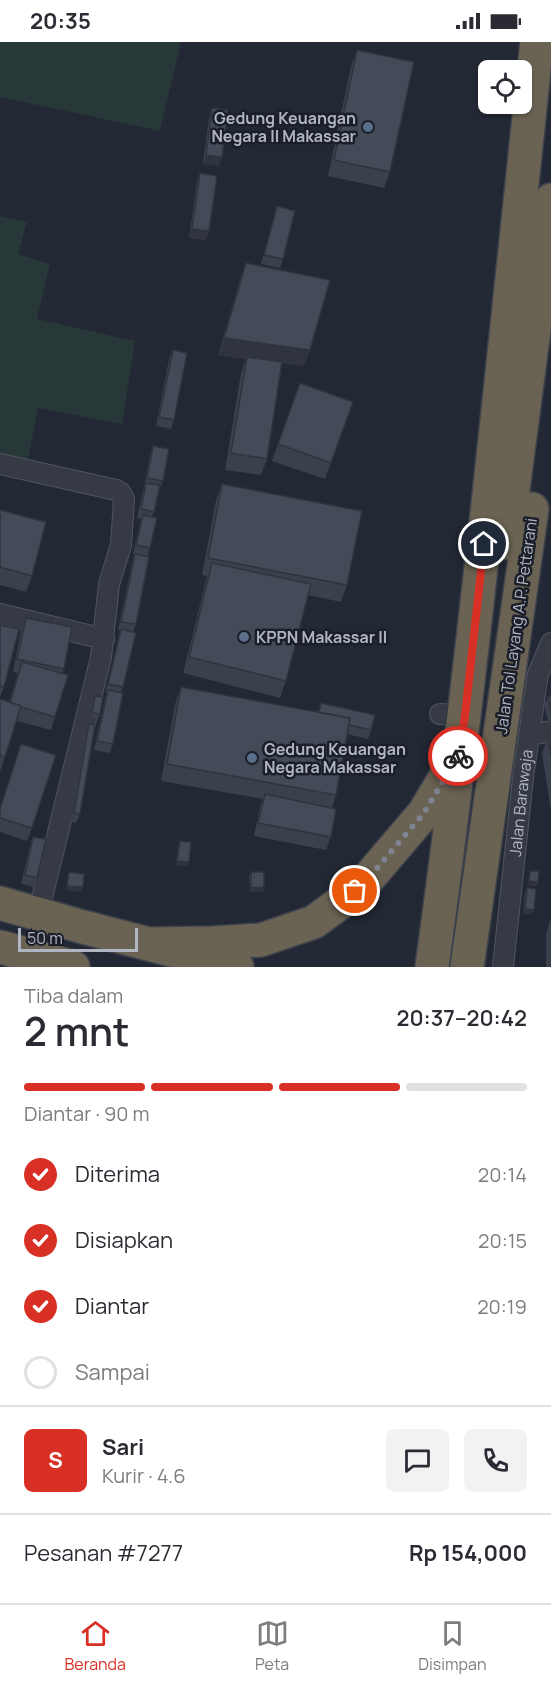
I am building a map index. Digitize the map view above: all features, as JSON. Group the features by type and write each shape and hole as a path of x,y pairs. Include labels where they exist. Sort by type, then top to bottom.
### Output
{"highway":[{"path":"432,967 457,784 459,754 453,715 511,300 537,42"},
{"name":"Jalan Tol Layang A.P. Pettarani","path":"452,967 551,200"},
{"name":"Jalan Tol Layang A.P. Pettarani","path":"467,967 524,578 551,356"},
{"path":"482,967 551,501"},
{"path":"0,903 38,914 152,956 213,943 261,940 314,922 366,881 424,813 459,754"},
{"path":"0,923 152,956 237,967"},
{"path":"0,946 73,967"}],"street":[{"path":"0,464 116,490 122,495 124,512 121,545 109,585 104,639 38,914"},
{"path":"0,614 104,639"},
{"name":"Jalan Barawaja","path":"503,967 522,788 538,674 551,643"},
{"path":"530,735 551,732"}],"shaded area":[{"path":"0,42 181,42 160,131 0,97"},
{"path":"0,216 27,222 18,254 50,264 37,319 135,341 122,424 38,408 28,460 0,455"}],"building":[{"name":"Gedung Keuangan Negara II Makassar","path":"357,50 414,62 390,172 334,160"},
{"path":"212,108 228,110 222,157 206,155"},
{"path":"200,173 217,176 209,231 192,229"},
{"path":"277,206 295,211 283,259 264,255"},
{"path":"246,263 330,280 310,350 224,338"},
{"path":"173,350 187,353 174,420 159,417"},
{"path":"247,357 282,362 267,459 231,453"},
{"path":"300,383 353,402 331,463 278,444"},
{"path":"153,446 169,449 163,481 147,478"},
{"path":"146,483 160,485 154,512 141,509"},
{"path":"222,484 362,511 347,585 208,558"},
{"path":"0,510 46,522 32,576 0,567"},
{"path":"143,515 157,518 150,548 136,545"},
{"path":"135,554 149,557 136,624 121,622"},
{"name":"KPPN Makassar II","path":"212,563 311,584 286,681 189,657"},
{"path":"26,618 72,627 64,669 17,659"},
{"path":"0,625 19,629 4,687 0,686"},
{"path":"121,629 136,633 123,687 108,684"},
{"path":"22,662 68,675 55,717 10,703"},
{"name":"Gedung Keuangan Negara Makassar","path":"181,687 350,718 336,795 167,764"},
{"path":"108,690 123,693 113,744 97,741"},
{"path":"95,696 103,697 100,714 92,713"},
{"path":"0,699 21,706 5,757 0,756"},
{"path":"321,703 375,715 371,730 349,725 350,718 319,712"},
{"path":"89,724 95,725 80,814 74,813"},
{"path":"548,736 551,736 551,757"},
{"path":"21,744 56,755 32,828 0,818 0,809"},
{"path":"265,794 336,809 331,837 258,823"},
{"path":"33,837 46,839 37,878 25,875"},
{"path":"180,841 191,842 189,862 177,861"},
{"path":"530,871 539,871 538,882 529,881"},
{"path":"69,872 84,874 83,887 67,886"},
{"path":"251,872 264,872 264,887 251,888"},
{"path":"527,888 536,889 534,910 525,909"}],"way so far":[{"path":"355,891 424,813 458,756"}],"place":[{"name":"Gedung Keuangan Negara II Makassar","path":"368,127"},
{"name":"KPPN Makassar II","path":"244,637"},
{"name":"Gedung Keuangan Negara Makassar","path":"252,758"}],"route":[{"path":"458,756 465,716 484,544"}]}
